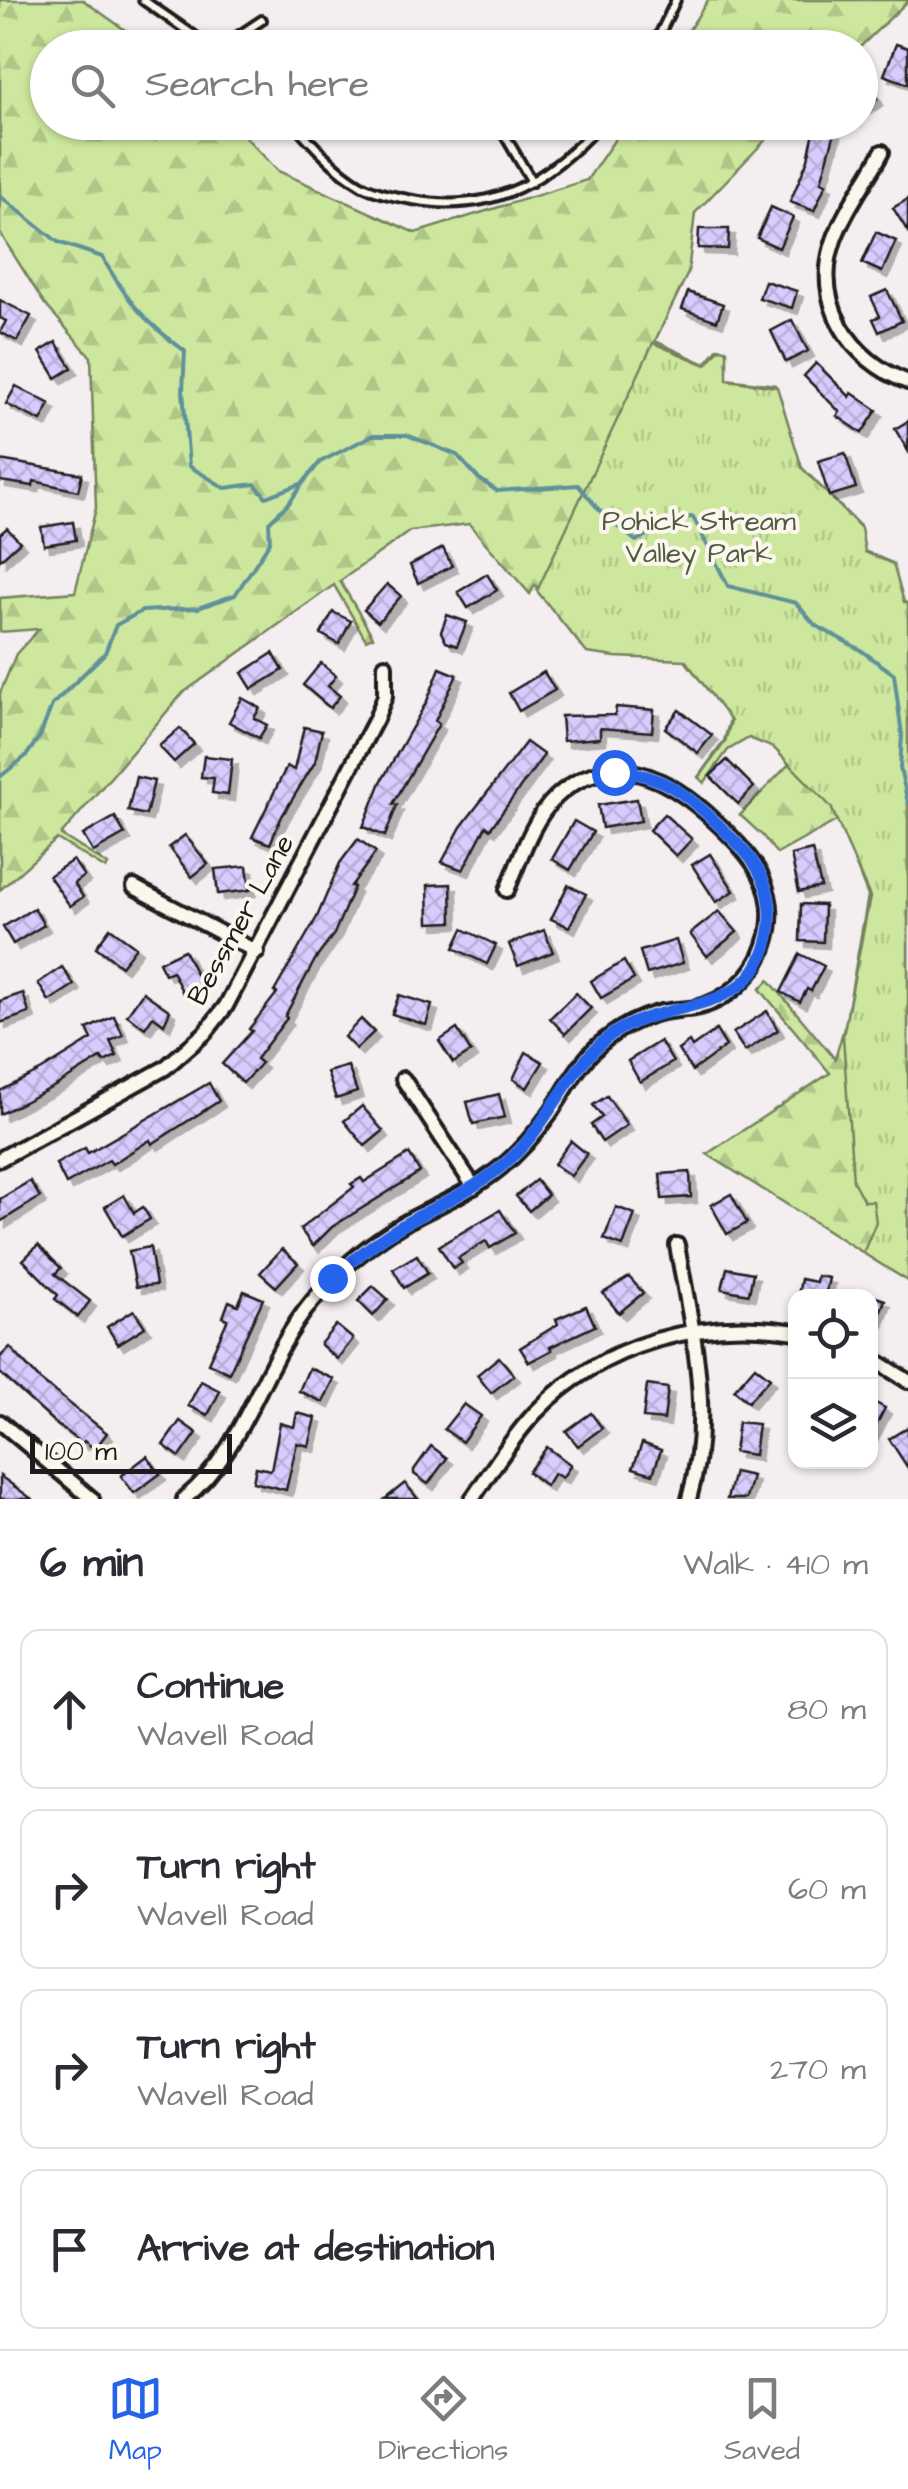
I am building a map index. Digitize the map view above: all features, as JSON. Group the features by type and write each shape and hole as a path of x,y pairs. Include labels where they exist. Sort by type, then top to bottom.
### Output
{"street":[{"path":"882,152 840,226 831,251 828,282 835,316 846,338 877,367 908,382"},
{"name":"Bessmer Lane","path":"0,1158 148,1078 184,1053 226,1006 376,719 384,696 385,666"},
{"path":"184,1499 225,1453 290,1334 332,1278 384,1236 498,1170 527,1142 582,1063 608,1037 635,1021 726,996 756,965 770,931 769,895 751,856 684,793 660,779 636,772 592,776 556,797 535,824 508,890"},
{"path":"134,887 257,952"},
{"path":"403,1079 474,1187"},
{"path":"677,1245 702,1406 700,1452 689,1499"},
{"path":"472,1499 513,1439 554,1394 615,1356 692,1331 788,1331"},
{"path":"878,1362 908,1381"},
{"path":"0,1422 92,1499"}],"lane":[{"path":"144,0 186,30"},
{"path":"662,30 676,0"},
{"path":"247,30 262,20"},
{"path":"308,140 362,186 434,204 473,202 509,193 570,157 586,140"},
{"path":"508,140 532,182"}],"green space":[{"path":"0,0 83,0 125,30 30,30 30,140 248,140 278,171 415,233 587,180 614,140 766,140 695,213 688,273 655,341 705,364 718,348 726,349 726,379 775,385 801,467 860,526 864,551 892,563 903,601 908,604 908,1281 707,1154 830,1073 760,989 769,980 835,1059 846,1021 868,896 838,820 777,854 740,815 789,764 772,746 747,737 727,748 703,781 698,777 724,741 730,719 683,658 586,651 535,585 530,594 469,524 410,531 340,581 373,637 366,640 334,585 183,693 61,835 108,865 106,869 57,839 0,890 0,693 16,654 39,629 0,632 0,598 75,592 96,508 91,357 44,303 0,233"},
{"path":"708,0 908,0 878,30 689,30"},
{"name":"Pohick Stream Valley Park","path":"653,343 706,365 719,349 727,350 727,380 777,387 802,468 861,528 865,552 893,564 904,602 908,604 908,1281 863,1253 876,1222 873,1201 864,1201 853,1181 843,1036 870,897 831,807 774,748 749,738 728,750 704,783 699,778 725,742 731,721 685,660 587,653 537,591"}],"building":[{"path":"896,44 908,48 908,84 884,75"},
{"path":"812,140 833,140 821,182 826,184 814,211 790,202"},
{"path":"908,199 908,232 893,208"},
{"path":"771,207 793,217 779,248 757,238"},
{"path":"699,229 729,229 728,249 698,248"},
{"path":"876,232 896,241 882,272 862,263"},
{"path":"765,281 797,291 792,308 759,298"},
{"path":"887,290 902,321 879,332 873,319 880,316 871,297"},
{"path":"688,292 723,304 717,321 682,309"},
{"path":"0,300 31,316 17,341 0,332 6,321 0,318"},
{"path":"792,320 808,351 786,362 771,331"},
{"path":"56,342 72,368 56,378 40,352"},
{"path":"816,363 850,397 852,393 877,410 862,433 837,416 840,412 804,376"},
{"path":"16,386 50,404 41,421 6,404"},
{"path":"908,421 908,451 895,429"},
{"path":"845,453 856,488 829,496 818,461"},
{"path":"0,460 82,474 78,491 34,481 33,486 0,481"},
{"path":"73,522 76,540 44,545 41,527"},
{"path":"7,528 20,542 0,560 0,534"},
{"path":"443,548 452,566 418,583 410,565"},
{"path":"487,574 497,590 468,608 458,592"},
{"path":"387,584 401,596 378,622 364,610"},
{"path":"333,612 351,621 339,644 321,634"},
{"path":"447,615 467,622 457,646 446,642 441,632"},
{"path":"273,653 283,670 252,689 242,673"},
{"path":"321,663 336,676 328,686 340,696 330,708 303,685"},
{"path":"440,668 457,675 435,721 439,724 393,804 397,805 385,836 363,827 381,782 427,701"},
{"path":"544,672 555,690 519,711 509,693"},
{"path":"242,698 260,708 254,718 267,725 259,738 229,722"},
{"path":"616,707 654,710 652,732 600,728 600,738 563,741 561,716 615,715"},
{"path":"679,710 712,735 698,753 665,728"},
{"path":"304,727 322,731 315,762 270,844 252,837 287,766 294,770"},
{"path":"180,728 194,744 174,762 159,746"},
{"path":"526,742 544,755 490,829 486,826 463,870 442,862 461,827"},
{"path":"204,756 232,759 228,795 212,793 214,778 201,777"},
{"path":"727,760 754,787 738,804 710,776"},
{"path":"136,777 154,781 146,815 128,811"},
{"path":"637,799 641,821 602,828 598,805"},
{"path":"664,814 692,839 676,856 649,830"},
{"path":"115,817 125,834 93,852 83,835"},
{"path":"574,821 593,832 570,870 552,859"},
{"path":"185,835 208,864 192,877 169,847"},
{"path":"358,839 376,852 351,886 354,887 334,934 315,960 287,1018 256,1059 261,1063 243,1083 222,1064 252,1031 249,1029 277,993 274,992 317,917 340,863"},
{"path":"812,850 821,887 799,892 791,855"},
{"path":"710,854 734,891 716,902 692,865"},
{"path":"73,860 84,876 74,883 83,897 70,906 49,876"},
{"path":"247,866 250,890 218,894 215,869"},
{"path":"451,884 452,922 429,923 428,885"},
{"path":"568,885 586,894 569,927 551,919"},
{"path":"801,904 824,905 823,942 800,941"},
{"path":"34,908 44,925 13,944 3,927"},
{"path":"719,911 737,932 707,956 690,934"},
{"path":"110,928 136,947 121,966 96,947"},
{"path":"463,929 496,945 487,964 454,948"},
{"path":"544,930 553,952 518,966 509,944"},
{"path":"676,940 683,963 647,974 640,951"},
{"path":"184,950 201,984 183,993 172,971 165,974 159,962"},
{"path":"800,954 824,966 811,991 807,989 800,1002 781,992"},
{"path":"624,961 634,979 601,998 591,981"},
{"path":"62,967 74,985 49,1001 38,983"},
{"path":"143,992 170,1011 164,1024 153,1016 145,1028 127,1015"},
{"path":"23,993 29,1013 0,1023 0,1001"},
{"path":"576,993 591,1008 565,1034 550,1018"},
{"path":"399,995 432,1005 426,1025 392,1014"},
{"path":"767,1011 778,1030 745,1051 733,1033"},
{"path":"114,1016 123,1035 110,1041 117,1056 104,1062 101,1058 0,1114 0,1091 92,1039 87,1029"},
{"path":"361,1019 374,1032 356,1049 344,1037"},
{"path":"457,1029 471,1052 453,1063 439,1041"},
{"path":"716,1030 726,1046 692,1071 678,1050 689,1042 692,1047"},
{"path":"660,1041 673,1062 640,1082 628,1061"},
{"path":"526,1052 543,1062 527,1088 513,1079"},
{"path":"348,1066 357,1092 336,1099 327,1072"},
{"path":"209,1083 219,1101 152,1144 150,1140 112,1164 109,1160 66,1184 56,1164 85,1148 88,1153"},
{"path":"499,1094 505,1117 473,1124 467,1102"},
{"path":"607,1096 627,1125 602,1142 591,1125 602,1117 593,1105"},
{"path":"362,1106 383,1131 365,1146 344,1121"},
{"path":"571,1141 587,1154 571,1176 554,1164"},
{"path":"409,1154 420,1172 332,1227 313,1246 300,1229 354,1187 351,1184 361,1178 364,1182"},
{"path":"690,1172 691,1197 662,1199 660,1174"},
{"path":"536,1180 548,1195 529,1211 516,1196"},
{"path":"30,1181 40,1197 0,1222 0,1199"},
{"path":"731,1194 747,1223 727,1234 711,1205"},
{"path":"124,1195 134,1213 143,1207 150,1219 122,1236 105,1207"},
{"path":"616,1207 635,1214 623,1246 604,1239"},
{"path":"500,1210 515,1233 490,1248 486,1241 458,1258 462,1263 453,1269 439,1246"},
{"path":"38,1245 61,1268 55,1274 90,1301 78,1317 55,1299 58,1295 23,1260"},
{"path":"150,1247 156,1285 136,1287 129,1251"},
{"path":"282,1249 298,1263 276,1287 260,1273"},
{"path":"417,1255 428,1273 404,1288 393,1269"},
{"path":"727,1268 753,1273 749,1294 722,1289"},
{"path":"817,1276 829,1278 827,1289 799,1289 801,1279 816,1282"},
{"path":"629,1277 643,1293 619,1313 603,1293"},
{"path":"373,1286 388,1299 373,1316 358,1301"},
{"path":"244,1291 263,1299 229,1373 208,1363 228,1319 223,1317 229,1301 238,1305"},
{"path":"878,1298 885,1300 878,1318"},
{"path":"586,1306 595,1326 550,1347 552,1350 529,1362 520,1348 558,1324 556,1319"},
{"path":"134,1310 145,1327 118,1344 107,1327"},
{"path":"336,1325 353,1339 337,1359 320,1344"},
{"path":"10,1347 40,1380 107,1433 95,1449 56,1424 0,1373 0,1357"},
{"path":"499,1357 514,1375 491,1393 477,1375"},
{"path":"755,1366 770,1378 748,1402 734,1390"},
{"path":"309,1368 334,1379 323,1402 299,1391"},
{"path":"201,1381 220,1391 208,1415 188,1406"},
{"path":"647,1385 668,1388 664,1420 643,1418"},
{"path":"464,1404 481,1416 462,1442 444,1429"},
{"path":"297,1413 316,1418 309,1446 297,1443 286,1490 253,1482 256,1467 271,1470 280,1423 294,1427"},
{"path":"591,1413 602,1428 578,1446 566,1431"},
{"path":"180,1421 197,1433 180,1457 163,1445"},
{"path":"738,1422 758,1424 754,1455 734,1452"},
{"path":"908,1427 908,1468 889,1439"},
{"path":"642,1443 661,1450 653,1474 633,1468"},
{"path":"431,1446 447,1458 428,1484 414,1470"},
{"path":"547,1447 571,1465 562,1478 554,1473 546,1486 528,1472"},
{"path":"147,1456 160,1474 134,1493 121,1476"},
{"path":"734,1472 752,1476 746,1499 727,1499"},
{"path":"0,1476 32,1499 0,1499"},
{"path":"405,1483 418,1499 385,1499"}],"waterway":[{"path":"0,196 58,242 102,257 137,309 185,351 183,391 189,466 225,488 255,484 266,497 303,483 320,462 373,435 407,435 457,455 478,478 497,491 578,485 606,518 636,541 676,519 693,517 728,586 796,603 815,625 894,674 902,735 900,768 908,803"},
{"path":"0,777 26,756 40,736 52,705 105,653 116,625 142,611 198,608 235,595 270,542 269,522 303,483"}],"route":[{"path":"332,1278 384,1236 456,1198 512,1158 549,1114 582,1063 608,1037 635,1021 726,996 756,965 770,931 771,914 766,886 751,856 670,784 636,772 614,772"}]}
